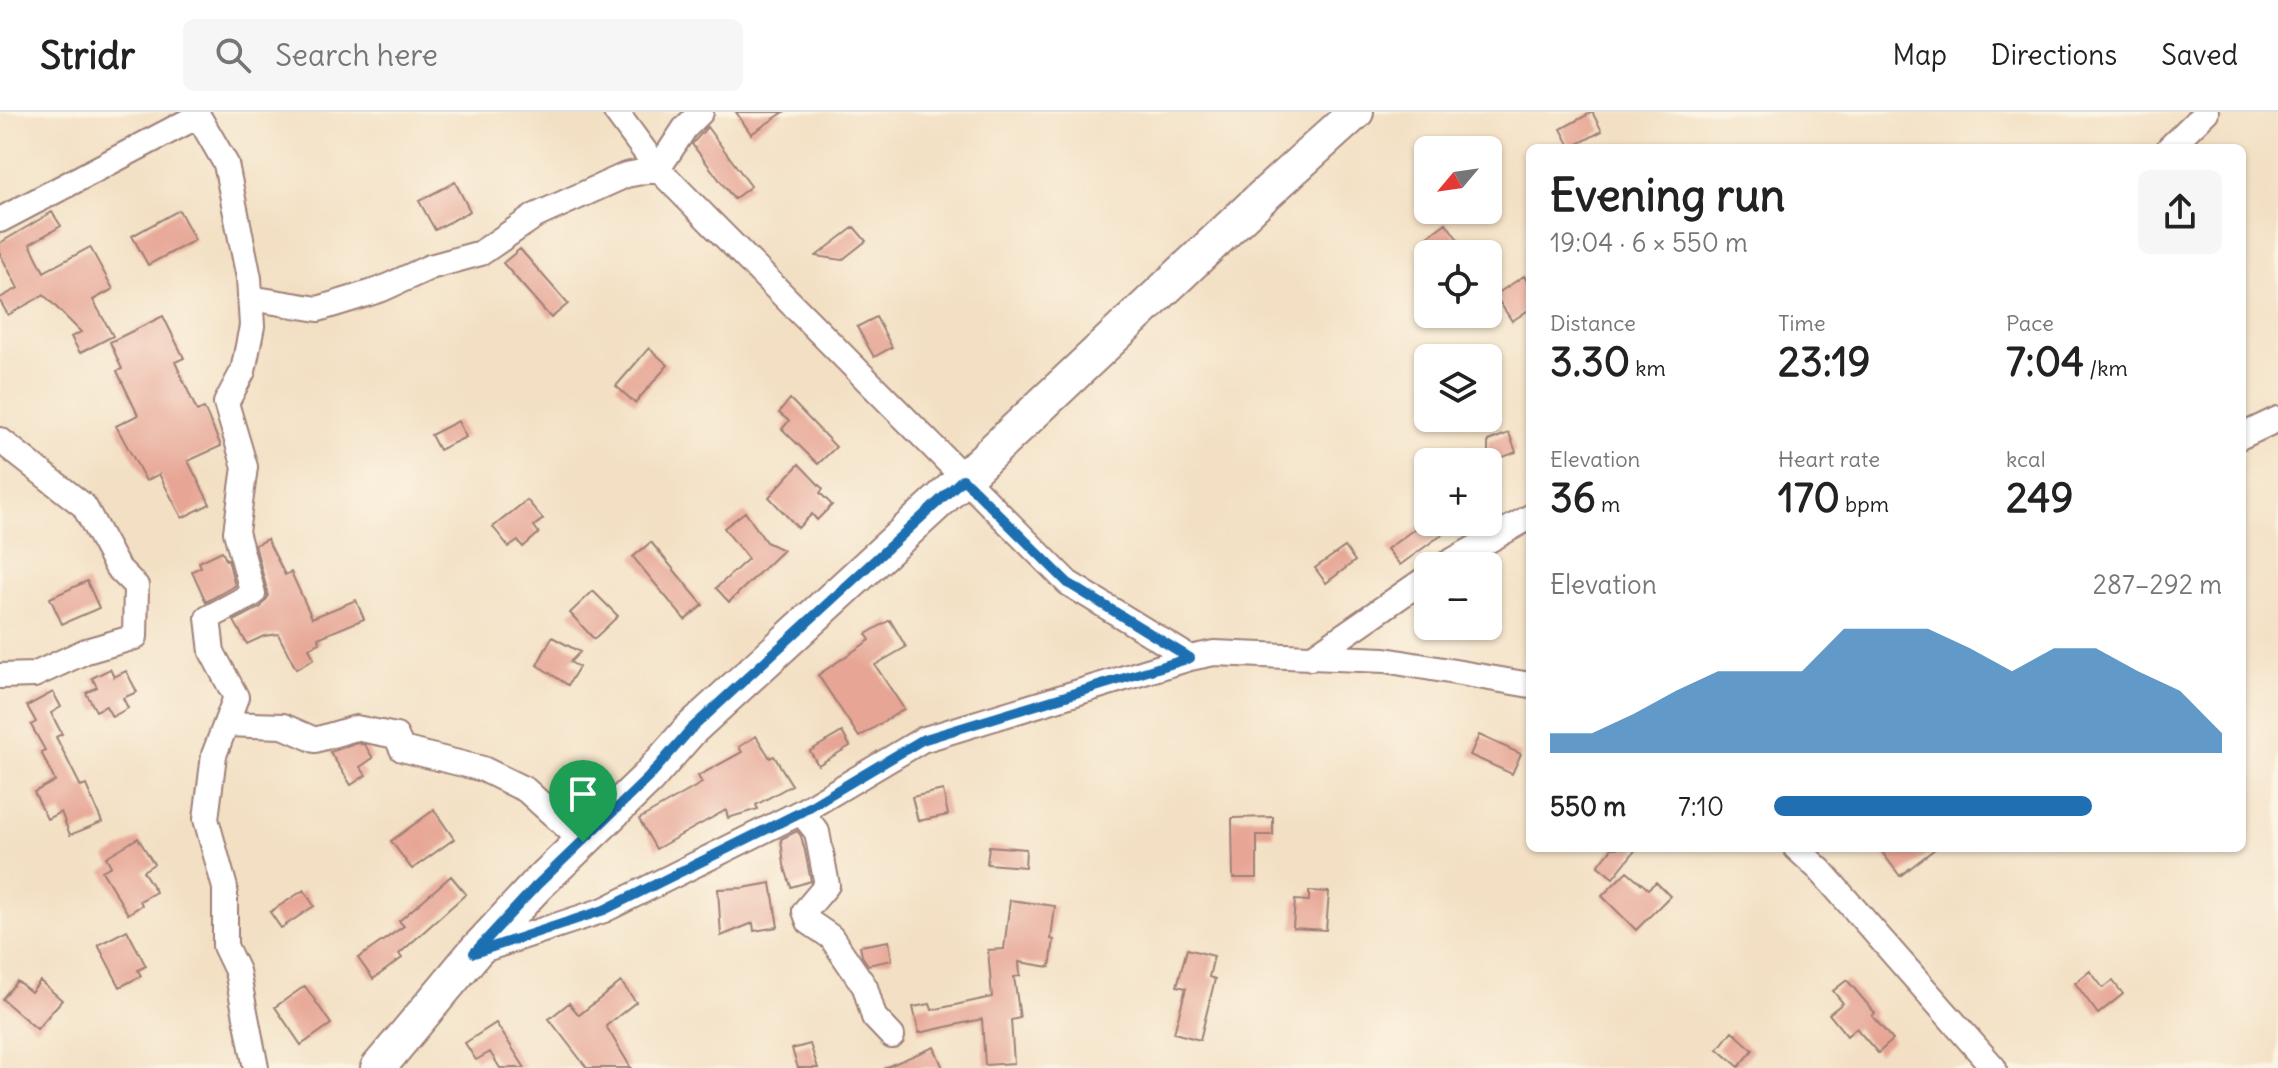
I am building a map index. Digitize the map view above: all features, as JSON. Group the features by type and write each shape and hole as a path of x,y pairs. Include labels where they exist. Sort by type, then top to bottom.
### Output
{"street":[{"path":"616,112 658,169 1068,583 1190,658"},
{"path":"250,298 318,309 382,289 430,267 481,253 535,216 626,175 658,169 685,128 701,112"},
{"path":"378,1068 474,953 536,886 648,778 690,730 1356,112"},
{"path":"2173,144 2206,112"},
{"path":"0,220 197,114 226,164 249,278 252,326 243,371 226,403 245,467 236,532 253,594 208,618 212,652 236,697 214,755 206,819 225,888 225,946 237,971 256,1068"},
{"path":"2246,434 2278,419"},
{"path":"0,440 84,506 117,567 136,586 135,637 86,651 34,675 0,676"},
{"path":"1468,552 1526,519"},
{"path":"1311,658 1414,587"},
{"path":"474,953 604,910 801,812 922,740 1190,658 1214,653 1385,660 1526,684"},
{"path":"226,724 283,726 315,740 356,728 396,736 402,749 483,769 526,790 583,842"},
{"path":"801,812 817,832 827,885 805,911 809,922 831,937 865,987 874,1017 892,1036"},
{"path":"1800,852 1994,1068"}],"building":[{"path":"736,112 784,112 751,134"},
{"path":"1592,112 1602,131 1578,144 1569,144 1561,129"},
{"path":"707,127 751,186 734,199 692,144"},
{"path":"455,182 470,211 435,230 419,201"},
{"path":"179,210 195,240 148,265 132,236"},
{"path":"52,212 61,226 30,244 44,272 90,247 113,289 93,300 113,336 80,353 71,337 81,332 44,295 8,315 0,301 0,298 18,288 0,254 0,243"},
{"path":"1447,224 1458,240 1423,240"},
{"path":"854,227 866,241 842,260 816,256"},
{"path":"520,249 568,304 551,318 503,263"},
{"path":"1524,276 1526,312 1512,321 1502,306 1502,290"},
{"path":"163,316 184,358 175,362 197,411 204,408 221,446 188,461 210,504 182,518 159,474 146,481 116,426 138,415 117,371 122,369 110,342"},
{"path":"876,317 892,347 874,357 857,327"},
{"path":"649,348 668,365 635,403 616,386"},
{"path":"790,399 836,447 818,464 782,429 789,421 779,413"},
{"path":"458,421 466,437 439,450 431,435"},
{"path":"1509,433 1516,452 1502,458 1502,448 1488,448 1488,441"},
{"path":"799,464 823,489 820,493 832,505 817,520 812,514 798,528 769,497"},
{"path":"527,500 543,519 534,526 539,533 523,547 518,541 509,547 493,527"},
{"path":"745,512 766,542 783,550 729,602 716,588 748,559 724,528"},
{"path":"1414,529 1414,536 1440,536 1400,565 1387,549"},
{"path":"267,539 285,575 291,572 312,618 356,600 364,619 318,638 320,643 309,648 314,659 296,669 278,634 247,644 234,621 261,607 268,597 255,545"},
{"path":"651,542 703,605 685,620 633,557"},
{"path":"1345,547 1355,561 1326,583 1315,568"},
{"path":"222,551 228,559 235,586 206,602 192,571 201,567 199,562"},
{"path":"87,581 99,608 62,624 50,598"},
{"path":"593,591 618,616 594,639 570,613"},
{"path":"890,620 906,647 875,665 904,709 859,737 818,675 870,640 866,634"},
{"path":"552,637 580,652 570,662 579,667 568,685 537,665"},
{"path":"110,669 114,677 126,671 137,692 123,698 128,708 112,717 106,706 96,711 86,693 97,687 92,678"},
{"path":"53,692 61,707 51,713 62,734 56,737 81,787 86,785 102,822 70,835 61,812 47,819 34,792 55,781 41,752 45,750 31,725 36,722 27,706"},
{"path":"842,732 850,746 818,765 810,751"},
{"path":"1479,735 1521,754 1512,774 1470,755"},
{"path":"756,736 770,758 774,756 792,785 756,805 758,809 728,818 726,810 656,849 639,819 702,783 698,776 742,752 739,747"},
{"path":"357,743 365,745 373,758 360,767 366,775 351,785 330,752"},
{"path":"943,790 948,815 918,821 912,797"},
{"path":"434,810 454,839 412,869 391,841"},
{"path":"1273,817 1273,835 1257,835 1257,878 1233,878 1232,818"},
{"path":"797,831 801,836 811,881 791,887 781,839"},
{"path":"138,838 154,864 143,871 156,892 140,901 142,905 128,914 102,871 111,866 106,857"},
{"path":"989,846 1026,849 1025,867 987,864"},
{"path":"1609,852 1634,852 1613,878 1598,866"},
{"path":"1882,852 1931,852 1900,876"},
{"path":"1627,871 1648,889 1656,882 1670,896 1636,930 1602,896"},
{"path":"451,876 466,894 399,954 402,958 373,979 358,958 404,926 399,921"},
{"path":"771,883 778,927 754,931 753,923 721,936 718,889"},
{"path":"304,890 314,906 281,928 270,912"},
{"path":"1309,891 1329,892 1326,930 1293,928 1295,900 1309,901"},
{"path":"1010,900 1055,906 1050,967 1019,962 1020,976 1014,977 1020,1018 1011,1020 1014,1063 985,1065 982,1019 919,1033 913,1007 930,1004 932,1010 992,997 988,950 1004,949"},
{"path":"127,930 146,966 138,970 141,976 120,987 98,945"},
{"path":"889,941 892,960 868,965 860,946"},
{"path":"1187,949 1214,956 1209,977 1215,979 1200,1040 1174,1033 1186,988 1177,986"},
{"path":"2090,971 2103,988 2113,981 2123,994 2098,1014 2075,983"},
{"path":"1847,980 1893,1040 1878,1053 1856,1028 1847,1036 1829,1014 1843,1003 1833,991"},
{"path":"17,981 31,992 40,981 62,1000 37,1029 2,999"},
{"path":"621,982 636,1002 606,1026 631,1068 587,1068 549,1019 569,1003 579,1015"},
{"path":"305,986 331,1024 301,1045 275,1007"},
{"path":"496,1023 525,1068 500,1068 490,1052 476,1060 465,1043"},
{"path":"1732,1031 1753,1050 1739,1067 1718,1049"},
{"path":"810,1044 818,1068 798,1068 792,1049"},
{"path":"934,1047 943,1068 884,1068"}],"route":[{"path":"963,479 1068,583 1190,658 922,740 801,812 604,910 474,953 536,886 583,842 648,778 690,730 963,479"}]}
